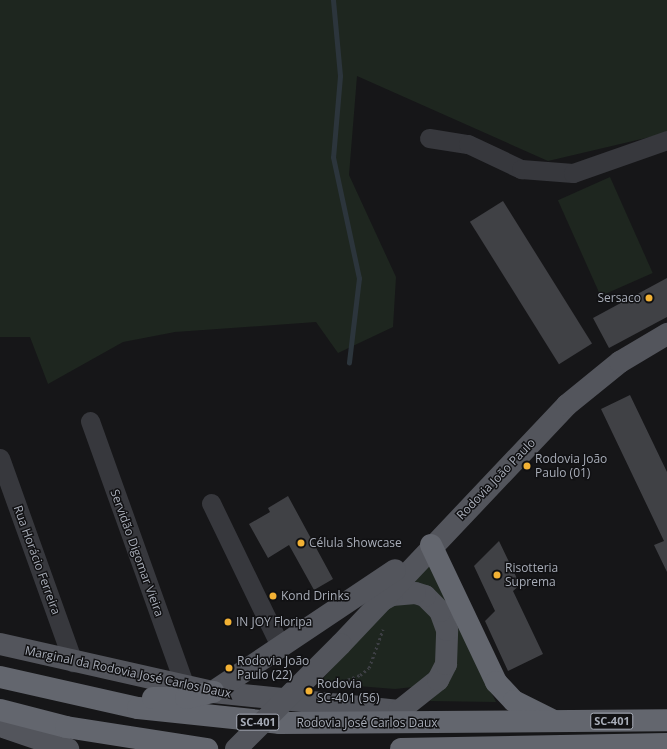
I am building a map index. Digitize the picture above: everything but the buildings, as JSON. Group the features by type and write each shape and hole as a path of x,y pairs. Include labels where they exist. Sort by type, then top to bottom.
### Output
{"highway":[{"path":"431,545 496,682 514,701 557,722"},
{"name":"Rodovia José Carlos Daux","path":"0,677 138,708 280,723 667,720"},
{"path":"81,696 186,698 213,692"},
{"path":"0,710 66,727 207,749"},
{"path":"400,711 436,722"},
{"name":"Rodovia José Carlos Daux","path":"401,749 667,744"}],"main road":[{"name":"Rodovia João Paulo","path":"236,749 341,644 431,545 570,401 620,362 667,334"},
{"path":"213,692 281,648 431,545"},
{"path":"376,604 392,595 415,593 425,596 440,611 447,630 447,657 438,680 400,711"},
{"name":"Marginal da Rodovia José Carlos Daux","path":"0,644 73,662 213,692 400,711"},
{"path":"0,726 68,749"}],"street":[{"path":"429,138 468,144 521,169 573,173 667,140"},
{"name":"Servidão Digomar Vieira","path":"90,421 185,686"},
{"name":"Rua Horácio Ferreira","path":"0,458 73,662"},
{"path":"211,503 281,648"}],"path":[{"path":"326,688 360,675 369,668 385,626"}],"shaded area":[{"path":"0,0 667,0 667,133 548,161 357,76 349,175 396,277 393,327 338,353 316,322 175,332 123,342 48,384 30,337 0,337"},
{"path":"610,177 653,273 601,296 558,200"},
{"path":"429,565 496,702 430,701 446,684 457,646 409,582"},
{"path":"414,602 429,612 438,634 437,658 428,677 413,687 395,689 319,683 388,606"}],"waterway":[{"path":"333,0 340,76 333,157 359,278 349,362"}],"place":[{"name":"Sersaco","path":"649,298"},
{"name":"Rodovia João Paulo (01)","path":"527,466"},
{"name":"Célula Showcase","path":"301,543"},
{"name":"Risotteria Suprema","path":"497,575"},
{"name":"Kond Drinks","path":"273,596"},
{"name":"IN JOY Floripa","path":"228,622"},
{"name":"Rodovia João Paulo (22)","path":"229,668"},
{"name":"Rodovia SC-401 (56)","path":"309,691"}]}
